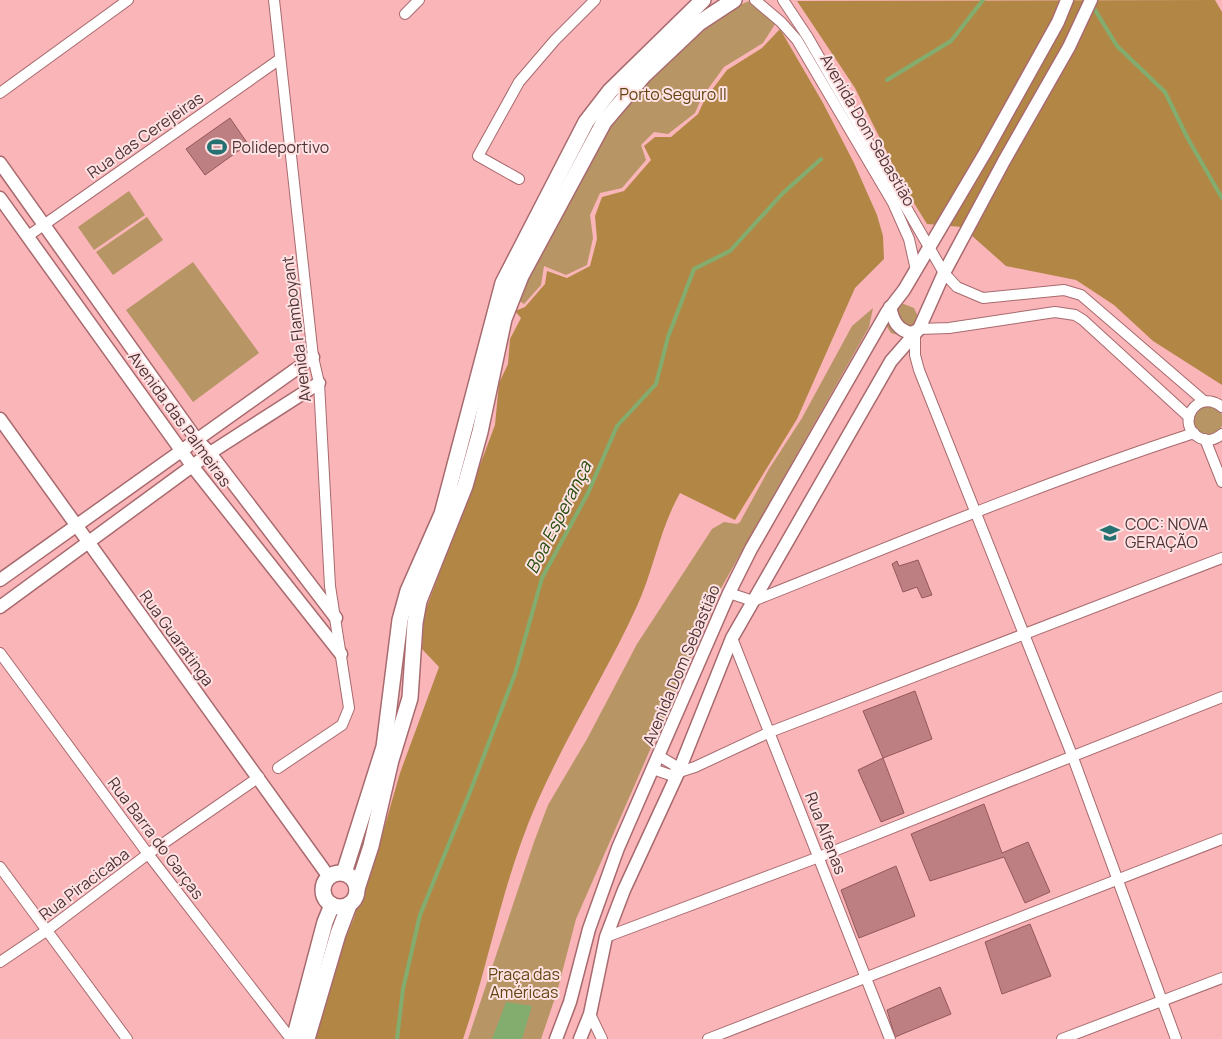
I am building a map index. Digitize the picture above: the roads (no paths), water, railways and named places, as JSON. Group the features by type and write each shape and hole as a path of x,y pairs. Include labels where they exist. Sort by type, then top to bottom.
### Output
{"main road":[{"path":"344,873 384,747 400,620 408,591 442,514 503,283 586,122 610,91 703,0"},
{"path":"358,889 354,879 344,873 328,877 323,888 327,901 332,905 338,907 349,905 354,901 358,889 371,846 391,760 410,698 415,623 420,601 465,486 480,432 504,319 521,276 604,122 644,75 699,23 734,0"},
{"path":"292,1039 325,922 332,905"},
{"path":"307,1039 338,934 349,905"}],"street":[{"path":"0,93 128,0"},
{"name":"Avenida Flamboyant","path":"274,0 318,382 330,586 349,708 342,725 278,768"},
{"path":"405,14 419,0"},
{"path":"519,179 478,156 518,82 555,40 595,0"},
{"name":"Avenida Dom Sebastião","path":"556,1039 570,1002 589,929 618,848 729,593 751,549 882,324 890,307 904,290 916,270 909,239 893,203 797,40 773,14 755,0"},
{"name":"Avenida Dom Sebastião","path":"783,0 803,29 929,247 942,278 957,287 983,298 1064,290 1081,295 1204,401"},
{"path":"916,270 990,145 1058,22 1067,0"},
{"path":"580,1039 590,1014 606,937 624,890 678,773 732,638 891,361 914,334 1004,160 1069,47 1090,3"},
{"name":"Rua das Cerejeiras","path":"28,236 280,59"},
{"name":"Avenida das Palmeiras","path":"0,163 197,440 210,453 336,618"},
{"name":"Avenida das Palmeiras","path":"0,198 193,467 341,654"},
{"path":"890,307 892,318 900,328 914,334 1055,312 1075,315 1083,320 1189,417 1194,433 1205,439 1217,438 1222,434"},
{"path":"914,334 916,361 919,370 976,512 1022,635 1072,755 1176,1039"},
{"path":"0,580 314,357"},
{"path":"0,607 210,453 318,382"},
{"path":"1189,417 1194,407 1204,401 1216,403 1222,407"},
{"name":"Rua Guaratinga","path":"0,419 88,544 259,777 328,877"},
{"path":"729,593 753,601 976,512 1118,458 1194,433"},
{"path":"1205,439 1222,482"},
{"path":"653,768 670,775 678,773 770,732 1222,558"},
{"name":"Rua Alfenas","path":"732,638 890,1039"},
{"name":"Rua Barra do Garças","path":"0,653 148,854 292,1039"},
{"path":"606,937 819,857 1222,697"},
{"path":"659,756 674,765 678,773"},
{"name":"Rua Piracicaba","path":"0,962 46,931 148,854 259,777"},
{"path":"708,1039 1222,839"},
{"path":"0,867 127,1039"},
{"path":"1062,1039 1222,978"},
{"path":"590,1014 602,1039"}],"waterway":[{"name":"Boa Esperança","path":"887,80 951,41 983,0"},
{"path":"1092,5 1117,46 1165,92 1187,137 1222,198"},
{"name":"Boa Esperança","path":"397,1039 403,989 420,915 515,674 542,578 588,493 617,426 656,384 668,337 694,269 730,251 783,193 821,159"}],"place":[{"name":"Polideportivo","path":"217,147"},
{"name":"COC: NOVA GERAÇÃO","path":"1110,533"}],"park label":[{"name":"Porto Seguro II","path":"673,94"},
{"name":"Praça das Américas","path":"524,983"}]}
